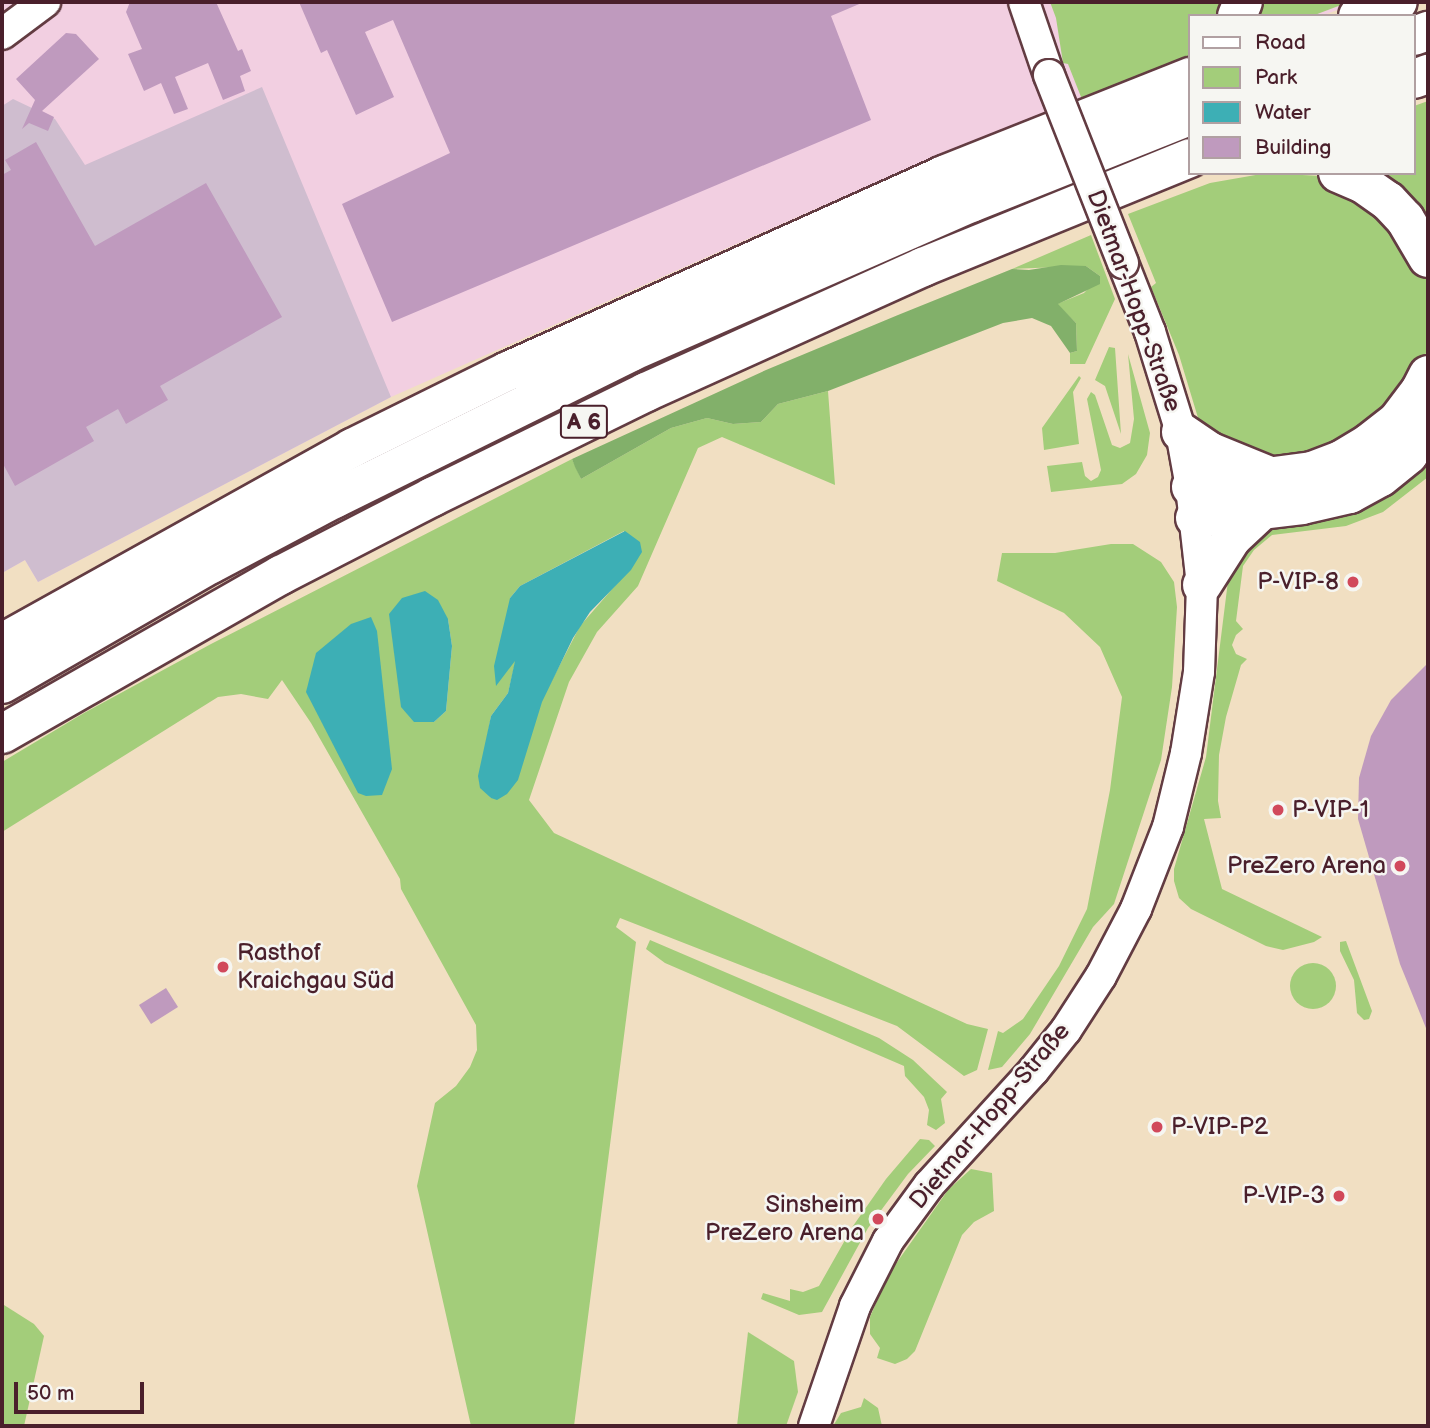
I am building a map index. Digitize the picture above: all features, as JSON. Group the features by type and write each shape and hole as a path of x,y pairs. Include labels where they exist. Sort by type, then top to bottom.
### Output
{"highway":[{"path":"1364,14 1398,2"},
{"path":"2,643 187,537 352,448 673,295 944,175 1187,86"},
{"name":"A 6","path":"2,684 272,531 631,352 971,202 1187,86"},
{"name":"A 6","path":"2,734 281,575 646,392 923,267 1188,159"},
{"path":"1343,175 1362,183 1388,201 1410,227 1428,258"},
{"path":"1202,584 1232,538 1267,493 1342,460 1369,443 1398,420 1420,391 1428,375"},
{"path":"1193,502 1267,493 1350,494 1381,477 1409,454 1428,428"},
{"path":"1181,432 1222,458 1267,493"},
{"path":"2,624 99,572 187,537"}],"street":[{"path":"2,34 46,2"},
{"name":"Dietmar-Hopp-Straße","path":"814,1426 855,1306 888,1241 929,1185 1034,1070 1066,1030 1101,976 1136,909 1168,827 1186,753 1199,671 1202,584 1193,502 1181,432 1150,332 1049,75 1024,2"}],"shaded area":[{"path":"2,2 1359,2 1326,14 1188,14 1188,65 890,176 391,397 38,582 25,560 2,573"},
{"path":"262,87 391,397 38,582 25,560 2,573 2,106 13,99 55,119 85,165"}],"green space":[{"path":"1050,2 1235,2 1228,14 1188,14 1188,58 1178,66 1083,102 1068,64 1063,63 1056,18"},
{"path":"1254,2 1349,2 1317,14 1250,14"},
{"path":"1428,101 1428,238 1367,175 1416,175 1416,105"},
{"path":"1256,175 1303,175 1321,176 1360,191 1428,277 1428,349 1422,361 1381,412 1335,443 1310,452 1261,459 1202,431 1179,355 1151,287 1156,283 1128,214 1210,183"},
{"path":"1091,235 1115,299 1085,364 1070,364 1070,353 1077,351 1076,323 1057,304 1084,293 1100,276 1086,266 1012,269"},
{"path":"1061,265 1086,266 1100,276 1100,284 1058,304 1076,323 1077,351 1070,353 1051,326 1032,318 1003,323 828,391 778,404 761,422 733,424 707,418 671,428 581,479 575,467 572,459 766,370 898,315 1012,269 1029,270"},
{"path":"1109,347 1115,348 1121,434 1105,386 1095,380"},
{"path":"1128,354 1150,433 1147,455 1136,474 1122,484 1051,492 1047,466 1082,462 1085,476 1091,481 1098,477 1101,470 1087,399 1091,392 1095,395 1112,445 1120,448 1130,443 1134,419"},
{"path":"1079,376 1081,378 1073,392 1079,444 1044,450 1042,428"},
{"path":"828,391 835,485 722,437 698,448 638,586 597,632 569,682 529,800 554,833 967,1024 988,1029 977,1070 964,1076 897,1026 620,918 616,927 636,942 574,1426 471,1426 417,1186 435,1103 456,1086 470,1067 477,1050 476,1025 401,889 400,879 311,723 282,680 268,699 241,694 218,697 2,832 2,762 84,713 211,644 572,459 581,479 671,428 707,418 733,424 761,422 778,404","holes":["624,531 634,564 580,626 491,798 479,782 491,716 508,693 516,659 510,598 520,586","448,619 452,646 446,711 434,722 414,722"]},
{"path":"1428,449 1428,477 1383,512 1346,526 1272,535 1254,550 1243,566 1236,621 1243,629 1236,635 1232,645 1236,654 1247,659 1241,665 1226,717 1219,755 1218,801 1221,818 1204,819 1222,889 1322,937 1314,942 1283,950 1266,946 1191,909 1179,898 1174,881 1174,869 1206,757 1229,573 1254,534"},
{"path":"1111,544 1133,544 1161,562 1174,582 1177,607 1172,687 1161,760 1114,904 1093,927 1030,1034 1002,1067 988,1070 998,1031 1003,1033 1023,1019 1059,966 1087,909 1110,790 1122,697 1100,647 1064,613 997,581 1002,553 1055,553"},
{"path":"650,940 879,1038 913,1060 947,1092 941,1099 945,1123 936,1130 927,1125 929,1110 924,1097 905,1076 904,1066 665,963 646,949"},
{"path":"1346,941 1372,1011 1369,1019 1364,1020 1357,1013 1354,980 1340,951 1340,942"},
{"path":"1313,963 1329,970 1336,986 1329,1002 1313,1009 1297,1002 1290,986 1297,970"},
{"path":"920,1139 929,1140 935,1146 908,1174 868,1228 822,1312 799,1315 761,1299 763,1293 790,1301 790,1289 803,1292 819,1286 853,1226 886,1179"},
{"path":"971,1169 992,1173 994,1211 974,1222 962,1235 915,1351 907,1359 895,1364 877,1358 880,1348 870,1334 870,1317 888,1275 948,1190"},
{"path":"4,1305 34,1324 44,1336 24,1426 2,1426"},
{"path":"748,1332 794,1361 798,1392 786,1426 737,1426"},
{"path":"864,1398 878,1408 882,1426 833,1426 841,1413 861,1407"}],"water":[{"path":"625,531 640,542 642,552 631,570 590,612 573,638 542,702 518,780 507,794 497,800 491,798 480,788 478,776 491,716 508,693 515,661 496,686 494,666 510,598 520,586"},
{"path":"425,591 438,600 448,619 452,646 446,711 434,722 414,722 401,707 389,614 402,598"},
{"path":"371,617 377,631 392,769 382,795 366,796 358,793 306,692 316,653 351,624"}],"building":[{"path":"130,2 216,2 238,51 242,49 251,71 240,76 245,91 223,100 208,63 175,77 188,109 174,114 161,83 144,91 128,54 142,49 126,12"},
{"path":"299,2 864,2 831,16 871,120 392,322 342,204 450,153 393,20 365,32 394,97 356,115 327,50 321,53"},
{"path":"66,33 76,34 99,59 42,111 54,117 48,131 29,123 22,129 35,100 16,79"},
{"path":"36,142 95,246 206,183 282,317 160,386 168,400 126,424 118,409 86,427 94,441 15,486 2,462 2,175 11,170 5,160"},
{"name":"PreZero Arena","path":"1428,663 1428,1033 1400,964 1358,819 1359,778 1371,736 1391,700"},
{"path":"166,988 178,1007 151,1024 139,1005"}],"place":[{"name":"P-VIP-8","path":"1353,582"},
{"name":"P-VIP-1","path":"1278,810"},
{"name":"PreZero Arena","path":"1400,866"},
{"name":"Rasthof Kraichgau Süd","path":"223,967"},
{"name":"P-VIP-P2","path":"1157,1127"},
{"name":"P-VIP-3","path":"1339,1196"},
{"name":"Sinsheim PreZero Arena","path":"878,1219"}]}
